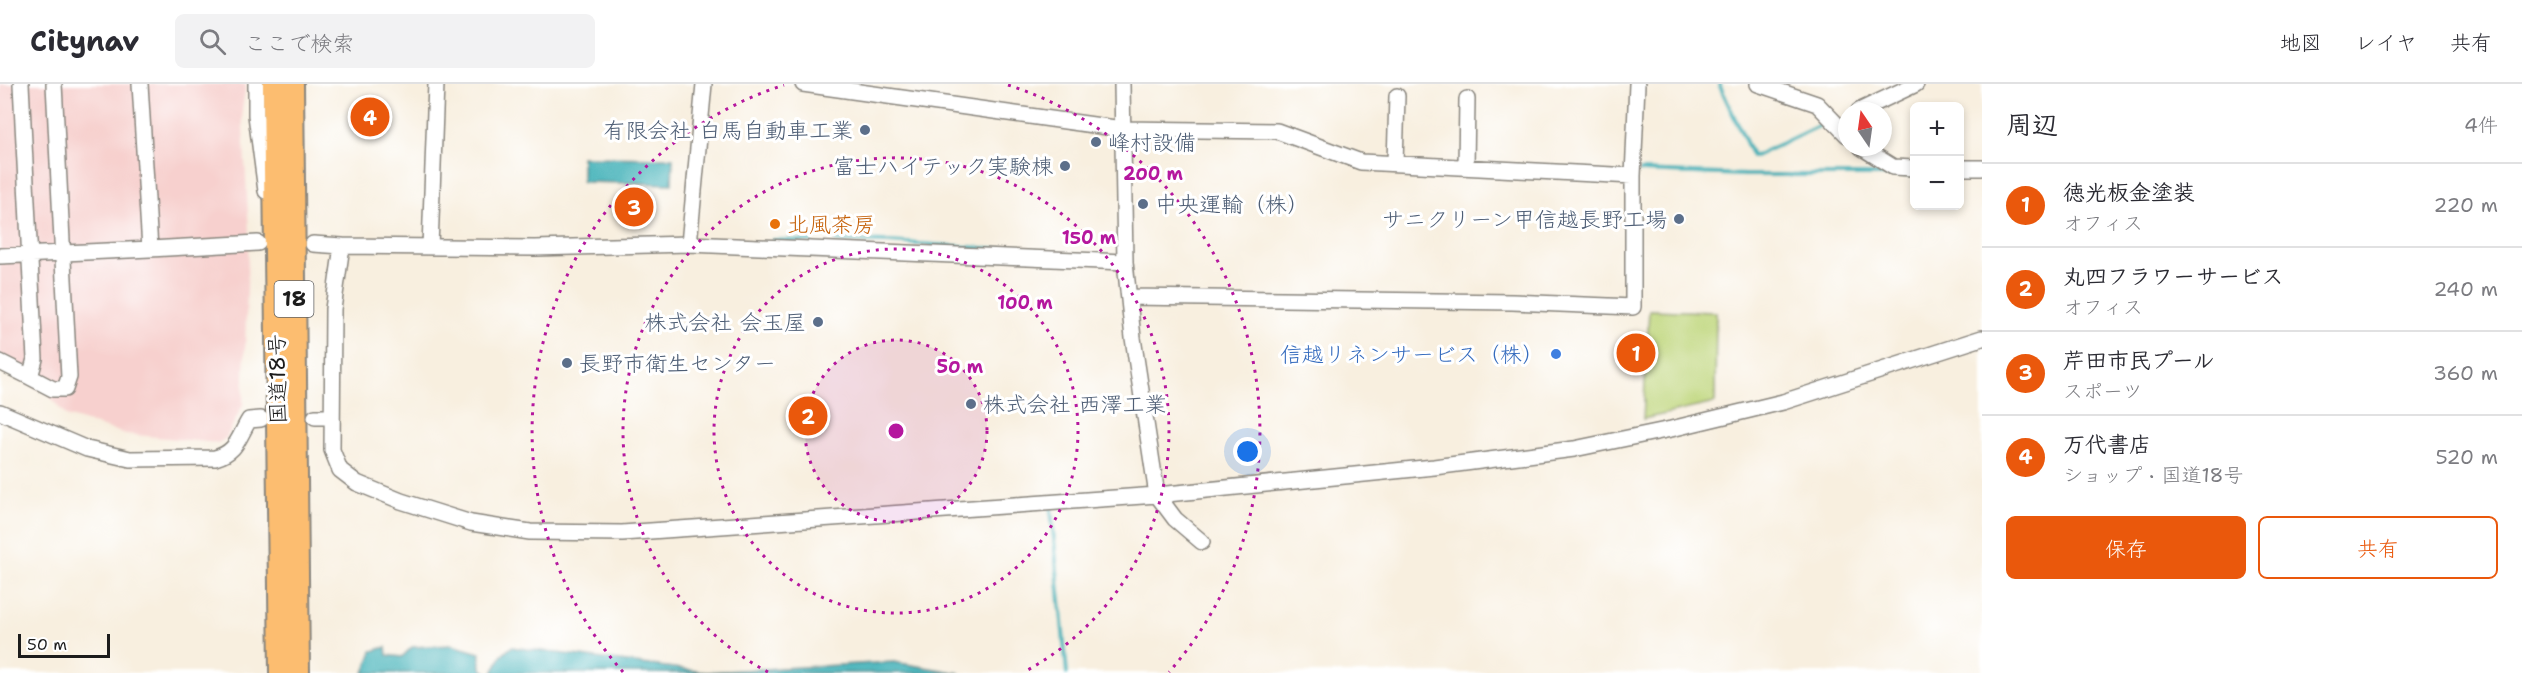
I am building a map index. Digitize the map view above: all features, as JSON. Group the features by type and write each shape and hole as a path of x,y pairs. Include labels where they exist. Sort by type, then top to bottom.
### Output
{"highway":[{"name":"国道18号","path":"274,84 275,206 287,511 298,673"},
{"name":"国道18号","path":"281,673 287,511 292,84"}],"street":[{"path":"21,84 35,359 30,377"},
{"path":"0,362 53,389 65,389 69,377 54,84"},
{"path":"140,84 150,249"},
{"path":"256,84 256,115 267,197 275,206"},
{"path":"430,247 436,84"},
{"path":"689,244 704,84"},
{"path":"803,84 1122,129 1277,132 1361,162 1632,176"},
{"path":"1122,84 1125,262 1157,495 1176,519 1202,542"},
{"path":"1129,297 1512,302 1633,307 1632,176 1637,84"},
{"path":"1758,84 1817,105 1838,117"},
{"path":"1878,102 1916,84"},
{"path":"1395,163 1397,96"},
{"path":"1467,104 1467,167"},
{"path":"1872,156 1892,172 1910,169"},
{"path":"1964,168 1982,168"},
{"path":"0,256 258,243"},
{"path":"314,244 535,248 689,244 989,254 1125,262"},
{"path":"342,246 333,309 332,417 332,450 340,470 357,483 401,501 471,523 530,532 622,533 1157,495 1434,467 1574,449 1783,402 1982,338"},
{"path":"0,412 87,449 130,459 215,458 227,454 236,445 249,420 261,419"},
{"path":"315,417 332,417"}],"shaded area":[{"path":"0,84 246,84 242,109 249,231 243,405 226,438 218,443 126,434 66,416 48,394 0,368"}],"green space":[{"path":"1649,310 1716,312 1715,403 1643,419"}],"water":[{"path":"582,157 673,158 672,184 582,182"},
{"path":"452,645 480,653 481,668 487,673 364,673 372,651 386,647 387,655 402,657 412,647"},
{"path":"511,647 705,672 894,662 960,673 493,673 501,656"}],"waterway":[{"path":"1719,84 1753,157 1827,122"},
{"path":"1641,171 1745,175 1910,175"},
{"path":"1964,176 1982,176"},
{"path":"773,240 811,241"},
{"path":"837,241 1013,250"},
{"path":"1051,509 1067,673"}],"place":[{"name":"万代書店","path":"370,117"},
{"name":"有限会社 白馬自動車工業","path":"865,130"},
{"name":"峰村設備","path":"1096,142"},
{"name":"富士ハイテック実験棟","path":"1065,166"},
{"name":"中央運輸（株）","path":"1143,204"},
{"name":"芹田市民プール","path":"634,207"},
{"name":"サニクリーン甲信越長野工場","path":"1679,219"},
{"name":"北風茶房","path":"775,224"},
{"name":"株式会社 会玉屋","path":"818,322"},
{"name":"徳光板金塗装","path":"1636,353"},
{"name":"信越リネンサービス（株）","path":"1556,354"},
{"name":"長野市衛生センター","path":"567,363"},
{"name":"株式会社 西澤工業","path":"971,404"},
{"name":"丸四フラワーサービス","path":"808,416"}]}
